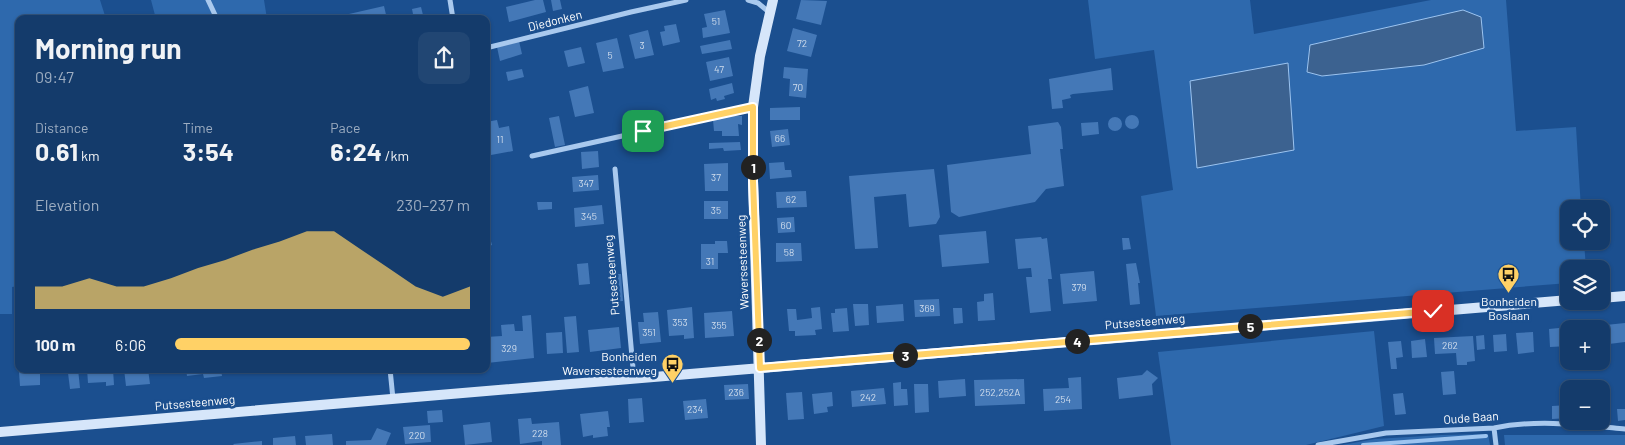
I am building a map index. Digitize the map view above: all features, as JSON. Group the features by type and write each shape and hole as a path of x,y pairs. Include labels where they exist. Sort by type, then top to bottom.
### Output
{"main road":[{"name":"Waversesteenweg","path":"762,445 753,190 753,107 760,56 773,0"},
{"path":"1610,297 1625,296"},
{"name":"Putsesteenweg","path":"0,432 1560,301"}],"street":[{"path":"208,0 215,15"},
{"path":"450,0 452,15"},
{"name":"Diedonken","path":"490,47 686,0"},
{"path":"748,0 758,3 770,13"},
{"path":"532,156 753,107"},
{"name":"Putsesteenweg","path":"615,169 634,379"},
{"path":"390,373 393,399"},
{"name":"Oude Baan","path":"1318,445 1386,433 1494,428 1509,425 1563,424 1625,428"},
{"path":"1494,428 1496,445"}],"shaded area":[{"path":"0,0 100,0 105,15 15,15 15,287 12,287 12,314 0,314"},
{"path":"151,0 264,0 266,15 155,15"},
{"path":"1088,0 1250,0 1254,34 1431,0 1506,0 1516,131 1576,127 1580,200 1560,200 1560,250 1585,250 1585,260 1560,260 1560,284 1156,316 1141,196 1173,190 1154,50 1095,59","holes":["1424,65 1322,76 1307,72"]},
{"path":"1463,10 1481,17 1484,48 1424,65 1322,76 1307,72 1310,45"},
{"path":"1288,63 1294,150 1197,168 1190,81"},
{"path":"1374,331 1384,426 1306,445 1171,445 1158,352"},
{"path":"1488,434 1490,445 1342,445 1375,439"},
{"path":"1504,435 1625,435 1625,445 1505,445"}],"building":[{"path":"543,0 546,12 509,22 506,7"},
{"path":"551,0 560,0 562,9 553,11"},
{"path":"801,0 827,1 821,25 796,19"},
{"path":"384,6 386,15 349,15"},
{"path":"421,7 423,15 413,15 412,9"},
{"path":"725,10 730,33 703,38 702,28 707,27 704,14"},
{"path":"676,24 680,42 663,46 660,32 665,31 664,26"},
{"path":"793,28 817,35 811,57 787,51"},
{"path":"648,30 654,55 635,59 629,35"},
{"path":"617,38 624,68 603,72 596,43"},
{"path":"730,40 732,49 702,54 700,46"},
{"path":"519,41 522,54 500,61 497,47"},
{"path":"581,47 585,63 568,67 564,51"},
{"path":"729,57 733,76 710,81 706,62"},
{"path":"784,67 808,69 806,98 789,96 790,79 783,78"},
{"path":"1111,68 1113,90 1073,94 1070,95 1071,98 1062,100 1063,108 1052,109 1049,79"},
{"path":"522,69 524,77 508,81 506,72"},
{"path":"732,83 734,93 724,96 725,99 717,101 716,98 711,100 709,89"},
{"path":"588,86 594,113 575,117 569,91"},
{"path":"800,107 800,120 770,120 770,108"},
{"path":"1132,115 1137,117 1139,122 1137,127 1132,129 1127,127 1125,122 1127,117"},
{"path":"559,116 565,145 555,147 549,118"},
{"path":"727,116 742,116 742,125 738,124 739,136 722,136 722,131 714,131 713,120"},
{"path":"1115,117 1120,119 1122,124 1120,129 1115,131 1110,129 1108,124 1110,119"},
{"path":"497,120 499,128 509,126 513,151 491,155 490,121"},
{"path":"1058,122 1061,127 1063,149 1060,149 1064,186 1046,189 1035,202 959,217 951,212 947,165 1031,154 1028,126"},
{"path":"1098,122 1099,134 1082,136 1081,123"},
{"path":"788,129 790,145 772,147 770,131"},
{"path":"740,142 741,150 724,151 723,148 709,149 709,143"},
{"path":"598,151 599,167 582,169 581,152"},
{"path":"784,162 785,170 791,170 792,177 770,179 769,163"},
{"path":"728,163 728,191 705,191 704,164"},
{"path":"934,169 940,217 936,224 909,227 906,194 874,197 878,248 855,249 849,176"},
{"path":"598,175 599,190 573,192 572,177"},
{"path":"806,191 807,207 777,208 776,192"},
{"path":"704,201 728,201 728,219 704,219"},
{"path":"537,202 552,202 552,209 538,210"},
{"path":"602,205 604,224 575,227 574,208"},
{"path":"794,217 795,232 778,233 777,218"},
{"path":"986,231 989,263 942,267 939,235"},
{"path":"1041,237 1042,239 1047,238 1052,279 1048,279 1051,311 1030,313 1026,277 1032,277 1031,268 1018,269 1015,239"},
{"path":"1122,238 1129,238 1131,249 1123,250"},
{"path":"715,241 727,241 728,253 718,253 718,269 701,269 701,244 715,244"},
{"path":"776,243 801,243 802,261 776,262"},
{"path":"588,263 590,284 579,285 577,264"},
{"path":"1136,263 1140,283 1138,283 1140,304 1130,305 1126,264"},
{"path":"1094,271 1097,301 1063,304 1060,274"},
{"path":"609,274 621,274 623,301 611,302"},
{"path":"993,293 995,320 978,321 977,302 984,301 984,294"},
{"path":"939,299 940,316 915,317 914,300"},
{"path":"853,304 868,304 869,325 855,326"},
{"path":"903,304 904,321 877,323 876,306"},
{"path":"692,307 694,338 684,339 684,335 669,336 667,310"},
{"path":"820,307 822,329 815,330 816,335 795,336 795,331 789,331 787,309 796,309 797,320 812,318 811,308"},
{"path":"847,308 849,331 833,332 831,313 835,313 835,309"},
{"path":"953,308 962,308 963,323 954,324"},
{"path":"732,311 734,336 705,338 704,313"},
{"path":"658,312 661,342 640,344 638,322 644,322 643,313"},
{"path":"531,315 534,358 490,363 490,337 502,336 501,325 514,324 515,331 523,331 522,316"},
{"path":"576,316 579,352 567,353 564,317"},
{"path":"1625,323 1625,342 1610,344 1610,325"},
{"path":"619,327 621,348 590,352 588,330"},
{"path":"1560,328 1560,346 1550,347 1549,329"},
{"path":"562,332 563,353 547,354 546,333"},
{"path":"1533,332 1534,352 1518,354 1516,333"},
{"path":"1506,334 1507,351 1494,352 1493,335"},
{"path":"1484,335 1485,349 1477,350 1476,336"},
{"path":"1473,336 1475,361 1467,362 1467,365 1457,365 1456,353 1435,354 1434,338"},
{"path":"1425,339 1427,357 1412,358 1411,341"},
{"path":"1401,341 1403,357 1396,358 1397,369 1391,369 1388,342"},
{"path":"1147,370 1158,378 1152,384 1153,395 1119,399 1117,378 1142,375"},
{"path":"1454,371 1456,394 1443,395 1441,372"},
{"path":"19,373 40,373 40,385 20,386"},
{"path":"68,373 78,373 80,388 70,389"},
{"path":"87,373 113,373 114,385 106,386 106,382 88,383"},
{"path":"124,373 149,373 150,384 126,386"},
{"path":"187,373 222,373 222,376 204,378 203,374 187,376"},
{"path":"1081,377 1082,409 1044,411 1043,389 1069,388 1068,378"},
{"path":"965,379 966,396 939,398 938,381"},
{"path":"1024,379 1025,404 975,406 974,380"},
{"path":"901,382 901,389 907,389 908,405 894,406 893,383"},
{"path":"748,384 749,399 725,400 724,385"},
{"path":"914,384 928,384 929,412 915,413"},
{"path":"884,388 886,404 852,407 851,391"},
{"path":"802,392 804,419 788,420 786,393"},
{"path":"832,392 833,406 827,407 828,412 814,414 812,394"},
{"path":"1403,393 1406,414 1395,415 1393,394"},
{"path":"642,398 644,422 629,423 628,399"},
{"path":"706,399 708,418 685,420 683,401"},
{"path":"1552,406 1560,406 1560,419 1552,419"},
{"path":"1617,409 1625,409 1625,420 1618,421"},
{"path":"442,410 443,422 428,423 427,411"},
{"path":"608,411 610,427 607,427 608,436 593,438 593,435 583,437 580,414"},
{"path":"531,418 532,424 559,422 561,445 542,445 542,441 520,444 518,419"},
{"path":"490,422 492,442 465,445 463,425"},
{"path":"430,425 431,442 405,444 403,427"},
{"path":"377,428 391,433 386,445 346,445 346,441 371,440"},
{"path":"332,434 333,445 306,445 305,436"},
{"path":"295,436 296,445 273,445 273,438"},
{"path":"262,441 262,445 233,444"}],"waterway":[{"path":"1363,445 1486,436"}],"place":[{"name":"Bonheiden Boslaan","path":"1509,294"},
{"name":"Bonheiden Waversesteenweg","path":"673,383"}],"route":[{"path":"643,131 753,107 753,181 760,368 1433,311"}]}
